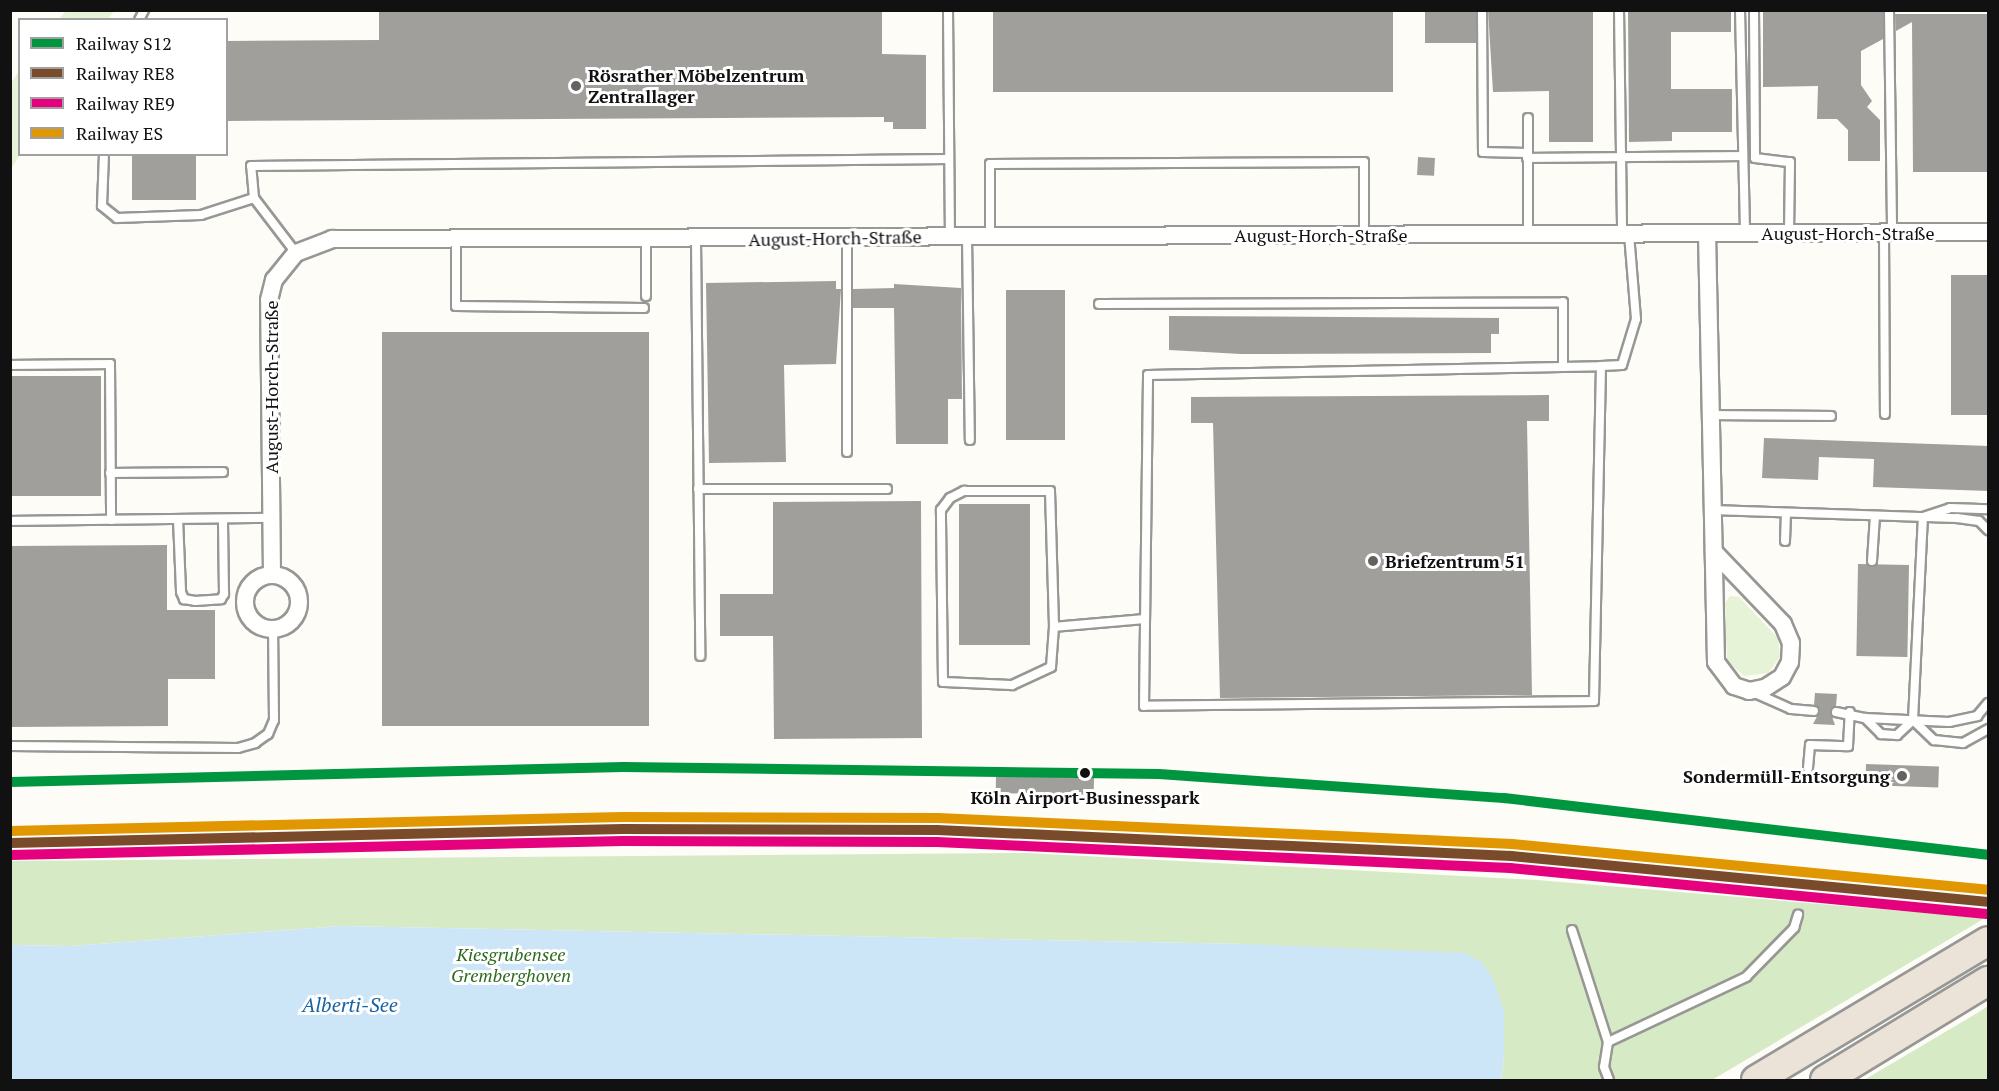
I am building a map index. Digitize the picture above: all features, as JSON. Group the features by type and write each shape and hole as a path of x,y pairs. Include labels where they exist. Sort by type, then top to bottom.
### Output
{"highway":[{"path":"1756,1080 1989,941"},
{"path":"1825,1080 1989,981"}],"street":[{"name":"August-Horch-Straße","path":"272,575 269,300 274,280 296,253 332,239 696,240 958,236 1528,236 1989,232"},
{"path":"1707,233 1716,662 1734,686 1749,691 1765,688 1782,677 1790,662 1791,643 1783,624 1714,552"},
{"path":"272,575 290,581 299,597 290,623 273,630 256,625 244,603 249,586 272,575"}],"lane":[{"path":"948,10 949,159 958,236 970,440"},
{"path":"1482,10 1483,152 1527,156 1621,158 1742,156"},
{"path":"1601,366 1594,701 1144,706 1148,375 1622,365 1636,319 1625,234 1621,158 1619,10"},
{"path":"1740,10 1745,234"},
{"path":"1754,10 1755,158 1790,162 1790,234"},
{"path":"1885,414 1889,10"},
{"path":"1527,118 1528,236"},
{"path":"104,156 102,206 117,218 201,215 254,198"},
{"path":"296,253 254,198 251,166 949,159"},
{"path":"990,236 990,164 1364,162 1364,235"},
{"path":"847,237 847,452"},
{"path":"456,239 456,306 644,308"},
{"path":"646,240 646,296"},
{"path":"696,240 700,656"},
{"path":"1099,304 1563,302 1563,367"},
{"path":"10,365 110,364 111,520"},
{"path":"1710,415 1831,416"},
{"path":"110,473 223,472"},
{"path":"698,489 887,489"},
{"path":"964,491 1050,491 1054,627 1051,667 1012,685 943,682 941,510 950,498 964,491"},
{"path":"1923,517 1950,508 1989,509"},
{"path":"1712,510 1979,521 1989,530"},
{"path":"1785,541 1786,513"},
{"path":"1872,561 1875,516"},
{"path":"1865,718 1881,734 1897,735 1913,720 1923,517"},
{"path":"10,521 271,518"},
{"path":"178,519 181,592 184,598 195,601 214,600 224,594 223,519"},
{"path":"1054,627 1144,619"},
{"path":"10,746 238,748 255,743 268,734 274,720 273,630"},
{"path":"1749,691 1791,709 1814,711"},
{"path":"1836,712 1850,712 1865,718 1949,722 1977,716 1989,703"},
{"path":"1808,768 1810,745 1848,746 1850,712"},
{"path":"1913,720 1934,740 1963,743 1989,729"},
{"path":"1608,1042 1746,977 1794,928 1798,915"},
{"path":"1572,930 1608,1042 1604,1067 1609,1080"}],"green space":[{"path":"66,10 114,11 109,18 60,18"},
{"path":"18,72 19,156 11,169 11,83"},
{"path":"1730,596 1739,597 1778,638 1780,657 1768,673 1744,676 1727,661 1725,603"},
{"path":"1027,853 1537,880 1985,918 1712,1080 1501,1080 1504,1056 1247,944 341,926 71,946 11,945 10,861"},
{"path":"1988,1006 1988,1080 1864,1080 1979,1012"}],"water":[{"name":"Alberti-See","path":"341,926 1247,944 1465,953 1482,962 1493,979 1504,1011 1504,1056 1501,1080 11,1080 11,945 71,946"}],"building":[{"name":"Rösrather Möbelzentrum Zentrallager","path":"379,10 882,10 882,54 926,55 926,129 893,129 893,122 884,122 884,117 228,121 228,41 379,40"},
{"path":"993,10 1393,10 1393,92 993,92"},
{"path":"1425,10 1476,10 1476,43 1425,43"},
{"path":"1488,10 1593,10 1593,142 1549,142 1549,91 1493,92"},
{"path":"1628,10 1731,10 1731,32 1671,32 1671,89 1732,89 1732,132 1672,132 1672,141 1629,142"},
{"path":"1763,10 1883,10 1883,39 1861,51 1861,85 1872,101 1867,107 1880,120 1880,161 1848,161 1848,130 1837,119 1817,119 1818,86 1763,87"},
{"path":"1895,14 1989,14 1989,172 1913,172 1912,22 1896,31"},
{"path":"132,156 196,156 196,200 132,200"},
{"path":"1418,157 1435,158 1434,176 1417,175"},
{"path":"1951,275 1988,275 1988,415 1951,415"},
{"path":"836,281 836,289 841,289 836,364 784,365 786,462 709,463 706,283"},
{"path":"894,284 961,288 962,399 948,399 948,444 896,444 894,308 853,308 853,289 894,288"},
{"path":"1006,290 1065,290 1065,440 1006,440"},
{"path":"1169,316 1499,318 1499,334 1491,334 1491,353 1241,354 1169,350"},
{"path":"382,332 649,332 649,726 382,726"},
{"path":"10,376 101,376 101,496 10,496"},
{"name":"Briefzentrum 51","path":"1549,395 1549,421 1527,421 1532,695 1220,698 1213,423 1191,423 1191,397"},
{"path":"1764,438 1989,446 1989,491 1873,487 1874,459 1819,457 1818,480 1762,478"},
{"path":"921,501 922,738 774,739 773,636 720,636 720,594 773,594 773,502"},
{"path":"959,504 1030,504 1030,645 959,645"},
{"path":"167,545 167,610 215,610 215,679 168,679 168,726 10,727 10,546"},
{"path":"1858,564 1909,565 1907,657 1856,656"},
{"path":"1815,693 1837,694 1836,706 1830,711 1835,725 1813,724 1820,711 1814,705"},
{"name":"Sondermüll-Entsorgung","path":"1866,764 1939,767 1938,788 1865,785"},
{"path":"996,776 1094,778 1094,795 996,793"}],"rail line":[{"name":"S12","path":"10,782 623,767 1159,774 1504,798 1988,855"},
{"name":"ES","path":"10,831 623,817 938,818 1512,844 1988,890"},
{"name":"RE8","path":"10,843 623,829 937,830 1511,856 1988,902"},
{"name":"RE9","path":"10,855 623,841 937,842 1510,868 1987,914"}],"place":[{"name":"Rösrather Möbelzentrum Zentrallager","path":"576,86"},
{"name":"Briefzentrum 51","path":"1373,561"},
{"name":"Köln Airport-Businesspark","path":"1085,773"},
{"name":"Sondermüll-Entsorgung","path":"1902,776"}],"park label":[{"name":"Kiesgrubensee Gremberghoven","path":"511,965"}]}
